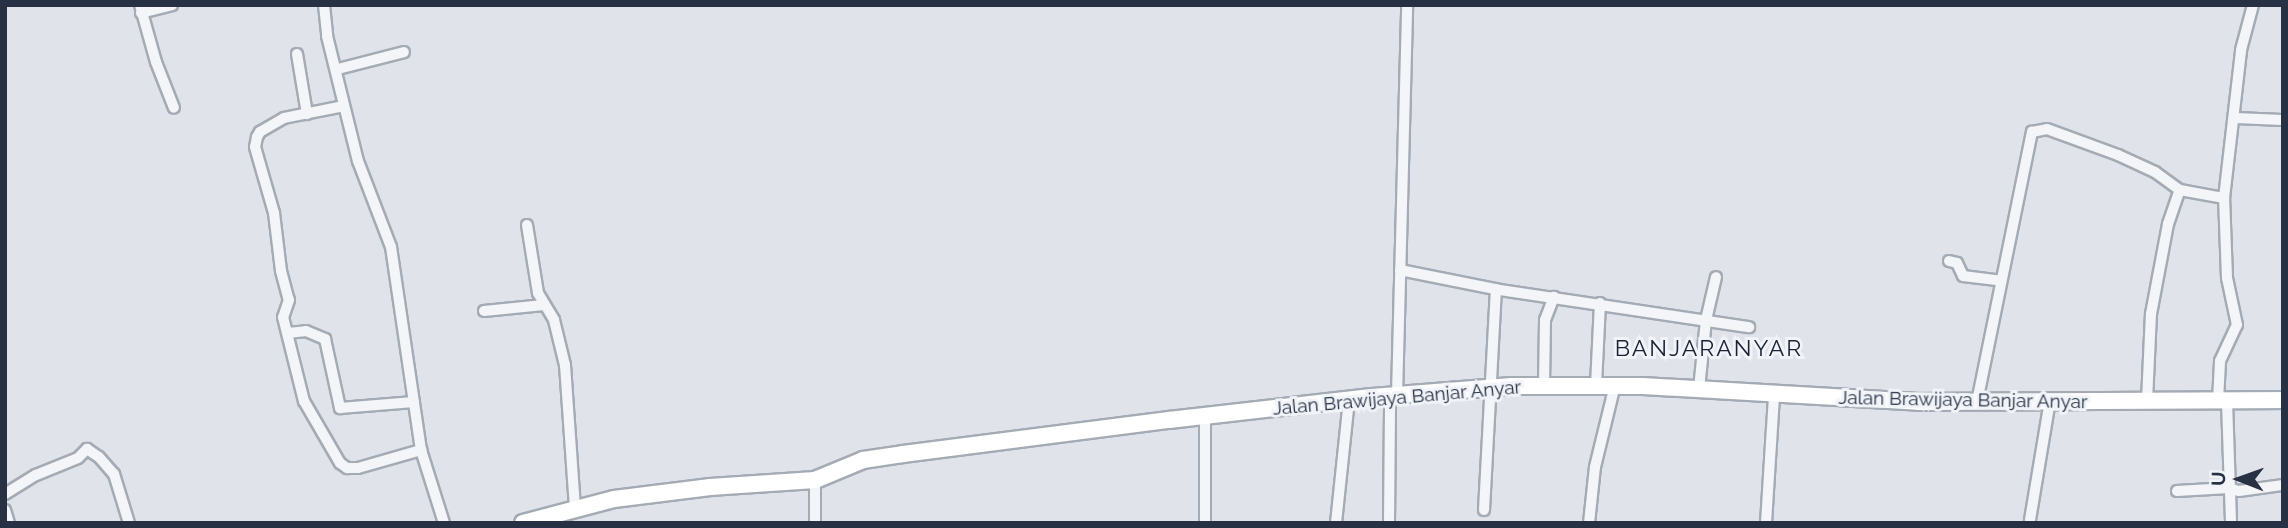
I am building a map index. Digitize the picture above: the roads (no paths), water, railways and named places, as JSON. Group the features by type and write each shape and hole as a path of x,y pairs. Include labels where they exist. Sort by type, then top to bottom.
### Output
{"street":[{"path":"172,5 140,9 174,108"},
{"path":"324,5 327,36 338,69 358,161 391,247 421,450 444,523"},
{"path":"1389,523 1408,5"},
{"path":"2231,523 2220,361 2237,325 2227,278 2224,198 2241,50 2253,5"},
{"path":"338,69 404,52"},
{"path":"297,54 307,114"},
{"path":"344,106 284,118 261,132 256,147 274,212 281,271 289,300 283,317 304,401 340,463 347,468 358,468 421,450"},
{"path":"2235,118 2283,120"},
{"path":"1977,402 2032,131 2037,128 2047,129 2118,155 2155,172 2180,190 2224,198"},
{"path":"2147,401 2151,313 2158,268 2168,224 2180,190"},
{"path":"527,225 538,293 554,320 565,365 575,508"},
{"path":"1949,261 1957,263 1963,276 2001,281"},
{"path":"1400,270 1496,289 1748,327"},
{"path":"1699,389 1706,320 1716,277"},
{"path":"1484,510 1493,388 1491,344 1496,289"},
{"path":"1544,385 1545,320 1554,297"},
{"path":"1596,385 1600,303"},
{"path":"484,311 544,304"},
{"path":"288,334 306,331 326,341 340,408 414,402"},
{"path":"1588,523 1595,467 1615,385"},
{"name":"Jalan Brawijaya Banjar Anyar","path":"523,523 575,508 710,487 815,480 863,460 1205,416 1493,388 1615,385 1774,396 1977,402 2283,400"},
{"path":"1769,522 1774,396"},
{"path":"1336,523 1349,400"},
{"path":"2030,520 2050,401"},
{"path":"1205,416 1205,523"},
{"path":"5,494 36,475 78,458 88,449 114,474 129,523"},
{"path":"815,480 815,523"},
{"path":"2177,491 2229,488 2239,491 2282,485"},
{"path":"5,510 9,523"}],"district":[{"name":"BANJARANYAR","path":"1709,348"}]}
